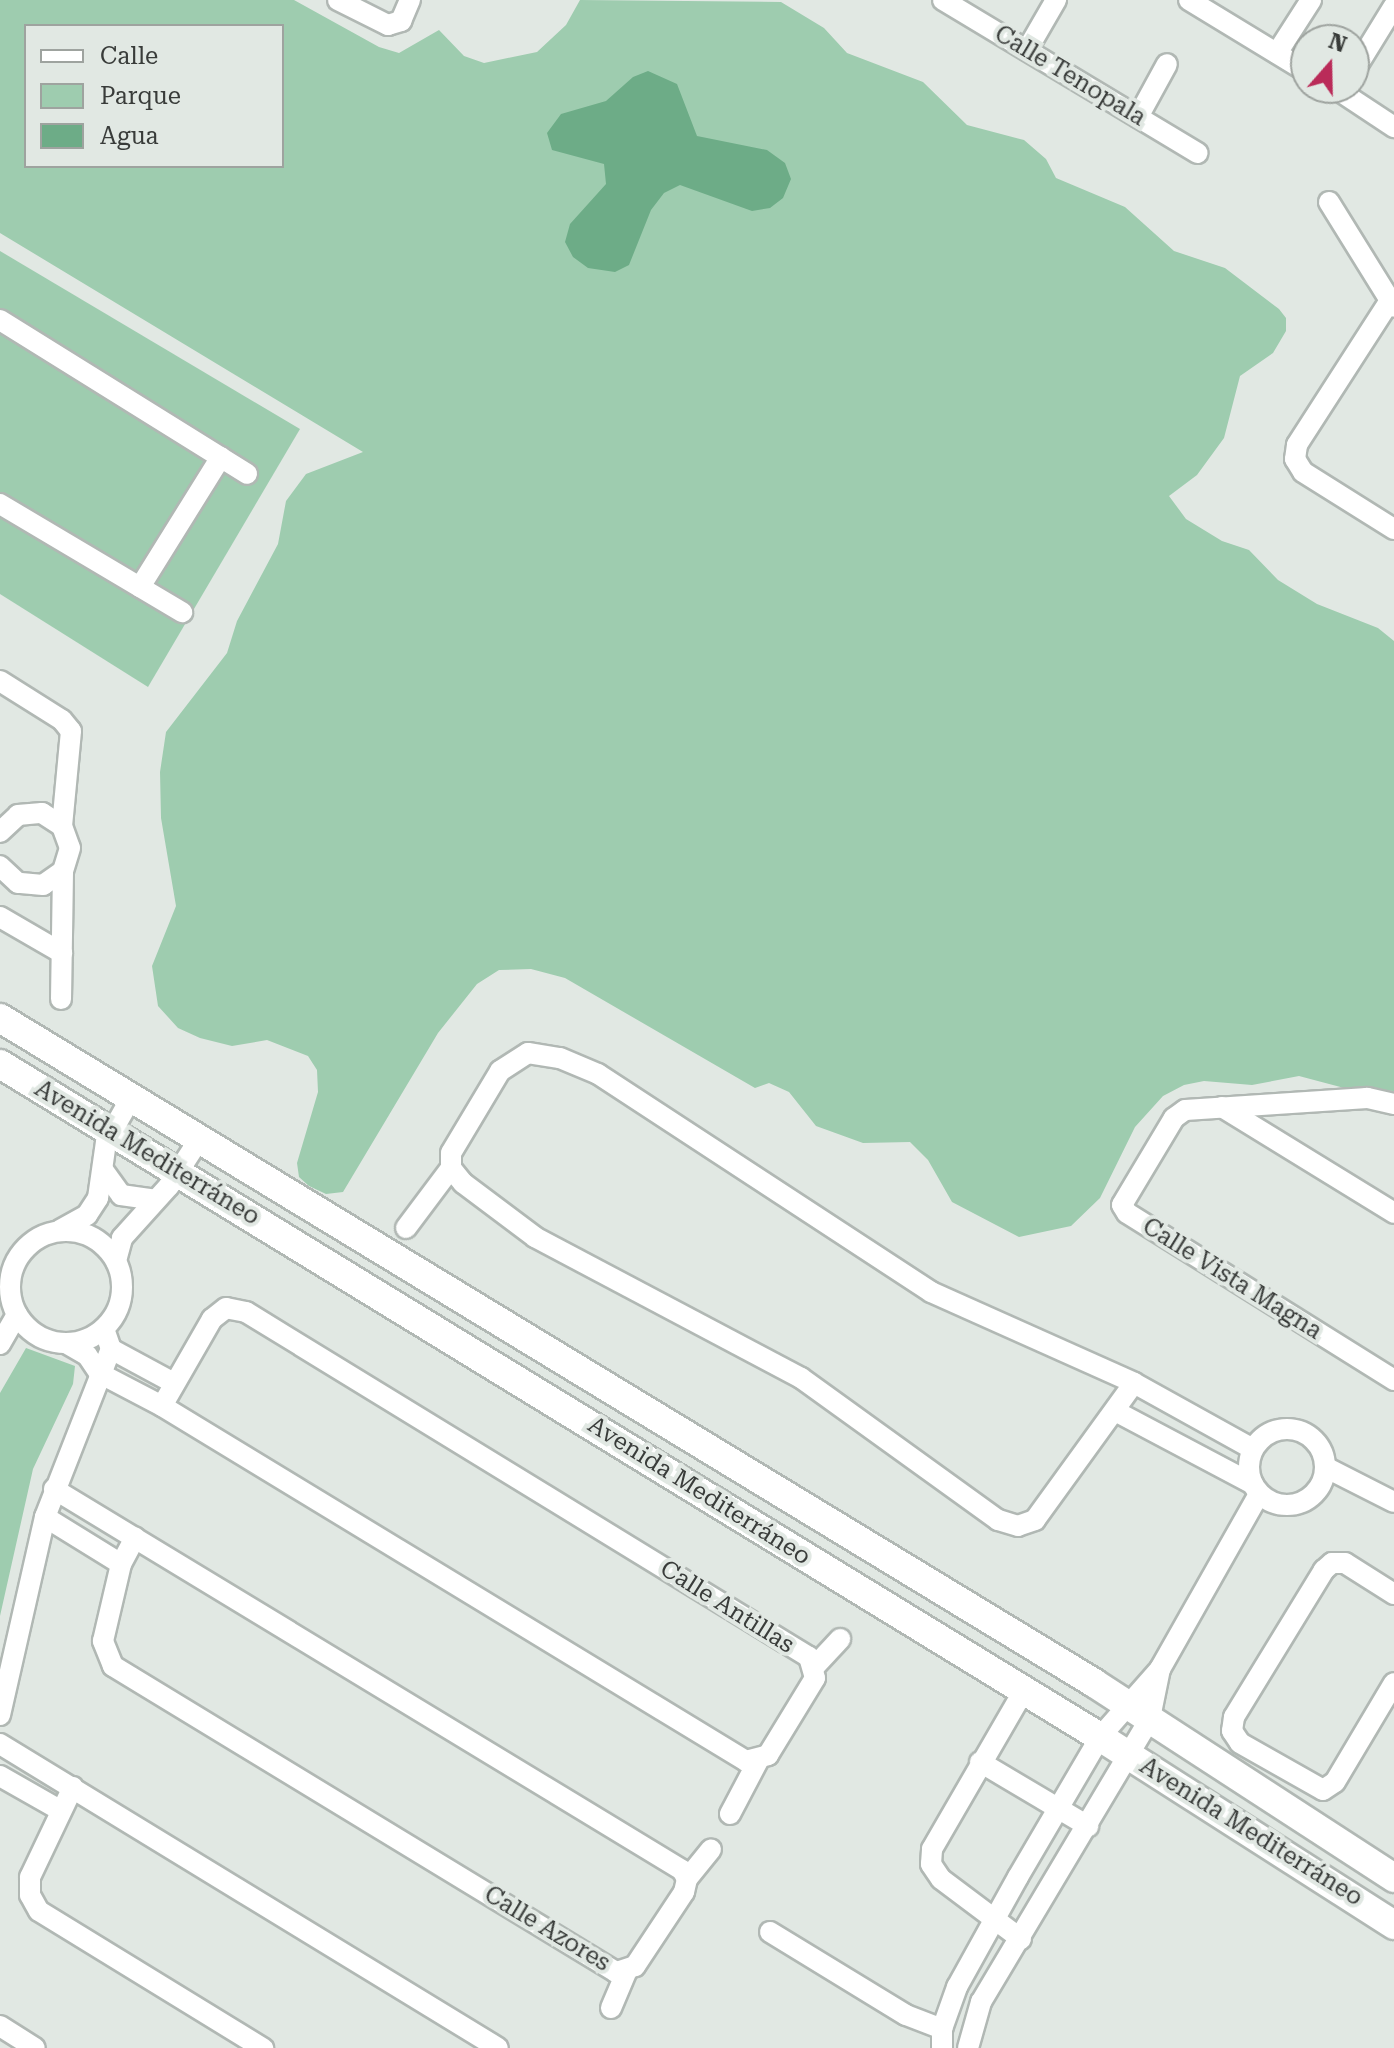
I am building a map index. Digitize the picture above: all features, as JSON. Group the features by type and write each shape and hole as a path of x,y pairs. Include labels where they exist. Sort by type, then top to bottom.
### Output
{"street":[{"path":"338,0 388,25 401,21 410,0"},
{"name":"Calle Tenopala","path":"943,0 1198,153"},
{"path":"1027,50 1056,0"},
{"path":"1189,0 1290,61"},
{"path":"1277,53 1311,0"},
{"path":"1370,45 1394,6"},
{"path":"1138,117 1167,64"},
{"path":"1361,104 1394,127"},
{"path":"1329,202 1392,305 1297,445 1295,459 1303,472 1394,529"},
{"path":"0,320 247,474"},
{"path":"140,587 221,457"},
{"path":"0,504 182,612"},
{"path":"0,681 62,720 71,731 62,826 70,848 63,871 61,999"},
{"path":"0,831 30,812 62,826"},
{"path":"0,866 8,876 30,886 43,885 63,871"},
{"path":"0,917 62,953"},
{"name":"Avenida Mediterráneo","path":"0,1018 1150,1718 1394,1878"},
{"path":"406,1228 451,1168 451,1153 500,1071 528,1053 560,1058 598,1074 931,1292 1134,1383 1253,1449"},
{"name":"Avenida Mediterráneo","path":"0,1064 1024,1690 1394,1925"},
{"path":"0,1344 10,1305 8,1262 35,1239 87,1215 98,1198 110,1131 131,1098"},
{"name":"Calle Vista Magna","path":"1394,1104 1367,1098 1185,1110 1174,1118 1123,1197 1127,1213 1394,1380"},
{"path":"1222,1107 1394,1213"},
{"path":"0,1715 45,1517 99,1373 122,1296 116,1261 122,1238 179,1171 200,1138"},
{"path":"451,1168 463,1183 535,1237 801,1378 998,1520 1018,1526 1035,1520 1134,1383"},
{"path":"103,1170 121,1195 155,1200"},
{"path":"60,1230 91,1236 116,1261"},
{"path":"10,1305 39,1335 66,1343 87,1355 99,1373 162,1406 746,1761 758,1761"},
{"name":"Calle Antillas","path":"162,1406 212,1319 226,1308 246,1312 815,1666 815,1678 768,1755 758,1761 730,1814"},
{"path":"66,1343 107,1339 174,1383"},
{"path":"1115,1411 1256,1489 1279,1505 1301,1503 1319,1488 1325,1467"},
{"path":"1253,1449 1276,1431 1296,1430 1313,1440 1325,1467 1394,1502"},
{"path":"968,2048 981,2002 1150,1718 1160,1669 1256,1489 1253,1449"},
{"path":"54,1489 682,1870 687,1879"},
{"path":"45,1517 121,1564"},
{"name":"Calle Azores","path":"135,1538 121,1564 103,1641 113,1666 616,1972 626,1972 687,1879 711,1849"},
{"path":"1394,1594 1345,1563 1332,1563 1324,1570 1234,1717 1232,1731 1240,1743 1323,1790 1335,1782 1394,1683"},
{"path":"815,1666 840,1639"},
{"path":"770,1932 942,2039 957,1987 1100,1737 1125,1703 1160,1669"},
{"path":"1021,1939 993,1922 941,1879 931,1864 932,1849 1024,1690"},
{"path":"0,1744 498,2048"},
{"path":"980,1762 1088,1826"},
{"path":"0,1776 58,1809"},
{"path":"73,1787 58,1809 30,1877 30,1895 39,1911 263,2048"},
{"path":"1018,1877 1047,1894"},
{"path":"611,2008 626,1972"},
{"path":"0,2026 35,2048"}],"green space":[{"path":"0,0 294,0 379,47 399,53 439,30 464,56 484,63 537,52 566,25 580,0 781,2 824,28 847,53 923,82 967,125 1024,140 1046,159 1056,178 1125,207 1174,251 1225,268 1279,309 1286,318 1286,331 1273,353 1240,376 1224,438 1197,475 1169,496 1186,519 1222,541 1249,550 1278,580 1317,604 1378,628 1394,641 1394,1091 1348,1089 1299,1076 1252,1085 1204,1081 1184,1085 1163,1096 1135,1127 1100,1198 1071,1226 1019,1237 952,1202 928,1160 910,1142 863,1143 816,1126 789,1092 769,1083 755,1088 565,978 531,969 499,970 477,984 438,1033 343,1192 326,1194 309,1186 299,1177 297,1163 318,1092 317,1070 308,1056 267,1040 232,1046 200,1038 178,1028 158,1006 152,966 176,906 161,818 160,772 166,732 227,653 237,621 278,544 286,501 306,474 363,452 0,233"},
{"path":"0,251 300,429 148,687 0,594"},
{"path":"26,1348 75,1366 73,1384 33,1469 0,1616 0,1393"}],"water":[{"path":"648,71 677,84 697,136 767,150 785,163 791,179 783,198 770,208 752,211 680,185 664,193 651,210 629,265 615,272 588,268 573,257 565,242 570,224 606,184 604,164 552,150 547,133 561,114 606,101 633,77"}]}
